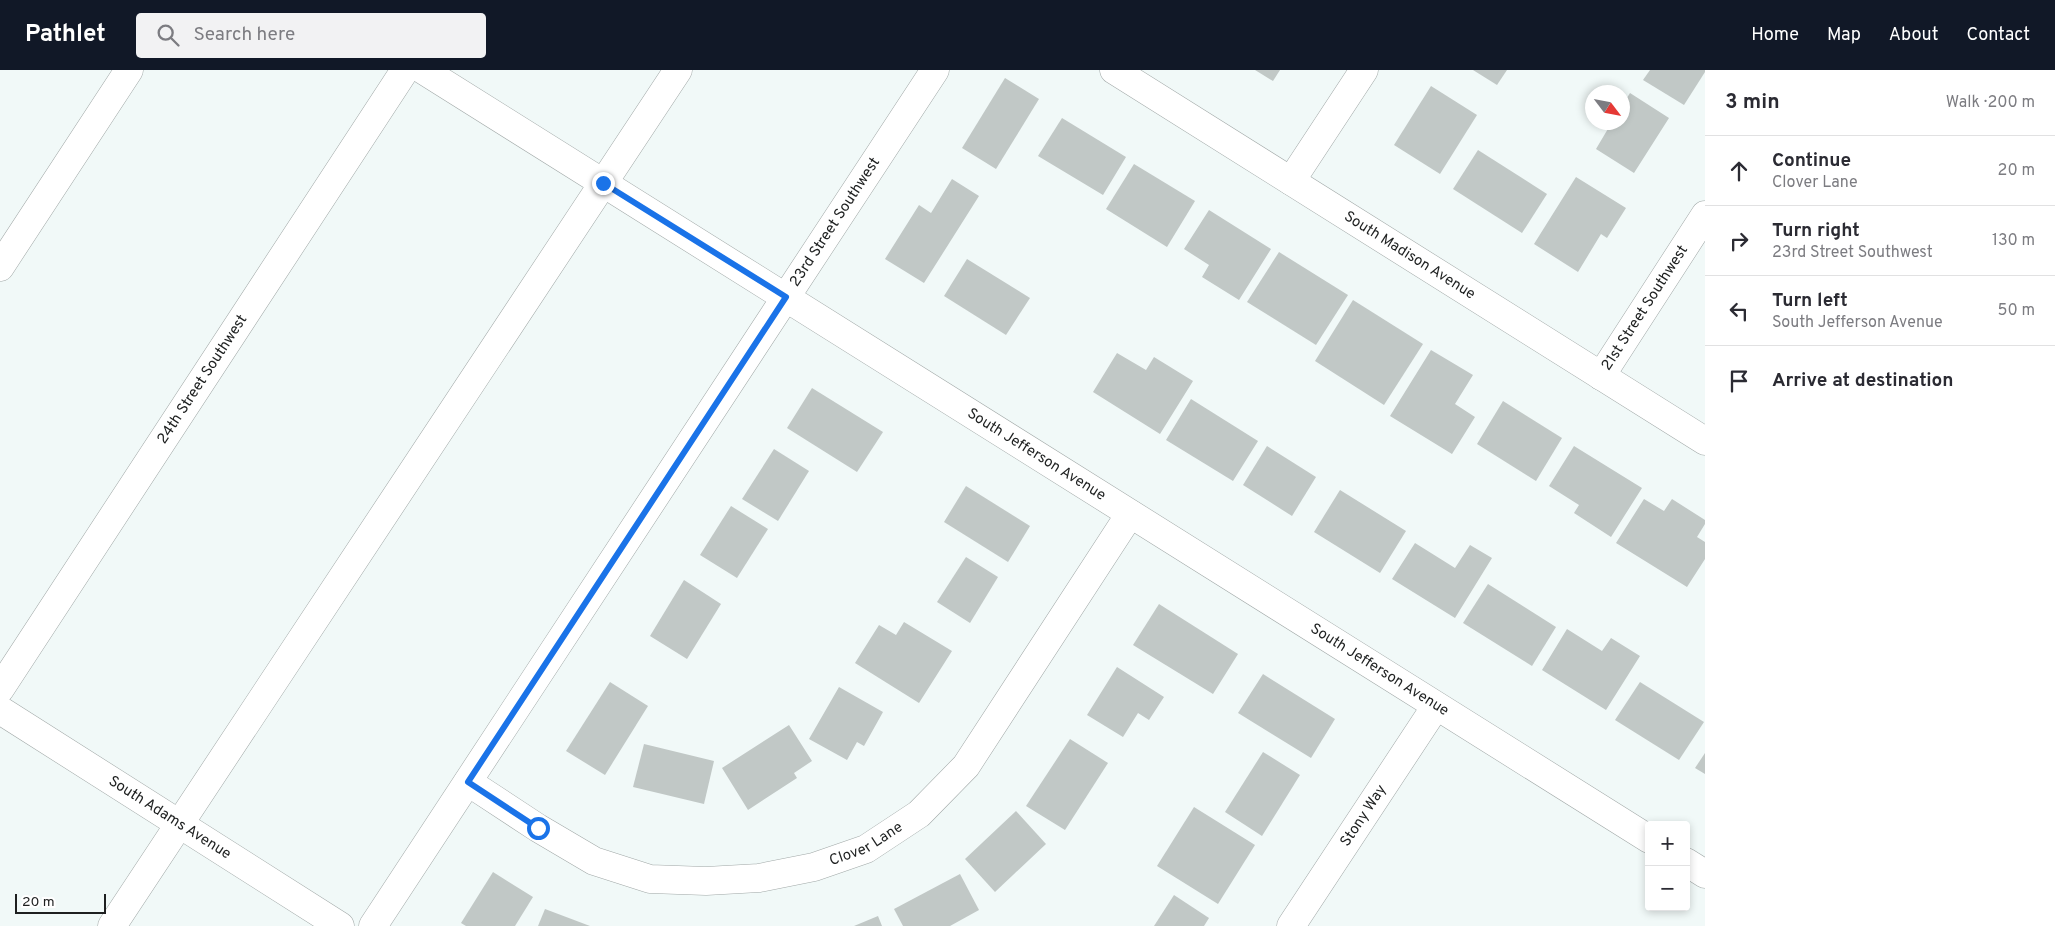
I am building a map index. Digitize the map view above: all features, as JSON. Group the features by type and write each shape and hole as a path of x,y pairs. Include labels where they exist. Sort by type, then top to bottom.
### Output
{"street":[{"path":"0,267 129,70"},
{"name":"24th Street Southwest","path":"0,689 405,70"},
{"name":"South Jefferson Avenue","path":"423,70 1645,837"},
{"path":"112,926 678,70"},
{"name":"23rd Street Southwest","path":"373,926 935,70"},
{"name":"South Madison Avenue","path":"1114,70 1705,441"},
{"path":"1291,181 1364,70"},
{"name":"21st Street Southwest","path":"1600,376 1705,215"},
{"name":"Clover Lane","path":"468,782 538,828 594,861 650,879 706,881 759,878 814,867 866,849 919,814 966,766 1130,514"},
{"name":"Stony Way","path":"1291,926 1436,706"},
{"name":"South Adams Avenue","path":"0,710 340,926"},
{"path":"1690,865 1705,874"}],"building":[{"path":"1255,70 1280,70 1273,81"},
{"path":"1473,70 1507,70 1497,85"},
{"path":"1650,70 1705,70 1705,72 1684,105 1643,80"},
{"path":"1005,78 1039,99 996,169 962,148"},
{"path":"1431,86 1477,115 1440,174 1394,145"},
{"path":"1630,93 1669,118 1634,173 1596,149 1607,130 1630,130"},
{"path":"1062,118 1126,157 1103,195 1038,156"},
{"path":"1478,150 1547,194 1522,233 1453,189"},
{"path":"1134,164 1195,201 1167,247 1106,209"},
{"path":"1576,177 1626,208 1607,238 1601,234 1578,272 1534,244"},
{"path":"952,179 979,196 924,283 885,259 919,205 931,213"},
{"path":"1209,210 1271,249 1239,300 1202,277 1209,265 1184,249"},
{"path":"1279,252 1348,295 1316,345 1247,302"},
{"path":"967,259 1030,298 1006,335 944,296"},
{"path":"1353,300 1423,344 1384,405 1315,361"},
{"path":"1431,350 1473,375 1455,404 1475,417 1452,454 1390,416"},
{"path":"1117,353 1146,370 1154,357 1193,381 1160,434 1093,392"},
{"path":"812,388 883,432 857,472 787,428"},
{"path":"1191,399 1258,441 1233,481 1166,440"},
{"path":"1503,401 1562,438 1536,481 1477,444"},
{"path":"1267,446 1316,477 1292,516 1243,485"},
{"path":"1574,446 1642,488 1611,537 1574,513 1579,505 1549,486"},
{"path":"774,449 809,471 778,521 742,499"},
{"path":"966,486 1030,526 1008,562 944,522"},
{"path":"1340,490 1406,531 1380,573 1314,532"},
{"path":"1644,499 1664,511 1672,499 1705,520 1705,524 1697,537 1705,542 1705,559 1687,587 1616,543"},
{"path":"731,506 768,529 737,578 700,555"},
{"path":"1415,543 1455,568 1470,545 1492,558 1455,618 1392,579"},
{"path":"966,557 998,577 970,623 937,602"},
{"path":"684,580 721,604 687,659 650,636"},
{"path":"1488,584 1556,627 1532,666 1463,623"},
{"path":"1159,604 1238,654 1213,694 1133,645"},
{"path":"904,622 952,651 919,703 855,663 879,625 896,635"},
{"path":"1567,629 1602,651 1611,638 1640,656 1606,710 1542,670"},
{"path":"1117,667 1164,697 1149,720 1138,713 1123,737 1087,715"},
{"path":"1263,674 1335,719 1311,758 1238,713"},
{"path":"610,682 648,706 605,775 566,751"},
{"path":"1640,682 1704,722 1679,760 1615,720"},
{"path":"839,687 883,712 864,746 857,742 847,760 809,739"},
{"path":"789,725 812,761 794,773 797,778 748,810 722,768"},
{"path":"1070,739 1108,763 1065,830 1026,806"},
{"path":"644,744 714,761 704,804 633,787"},
{"path":"1263,752 1300,775 1262,836 1225,812"},
{"path":"1705,753 1705,774 1695,768"},
{"path":"1194,807 1255,845 1218,904 1157,866"},
{"path":"1016,811 1046,844 995,892 965,859"},
{"path":"493,872 533,897 515,926 466,926 461,923"},
{"path":"960,874 979,910 950,926 903,926 894,909"},
{"path":"1174,895 1209,918 1204,926 1154,926"},
{"path":"545,909 590,926 538,926"},
{"path":"878,916 882,926 854,926"}],"route":[{"path":"538,828 468,782 786,297 603,183"}]}
